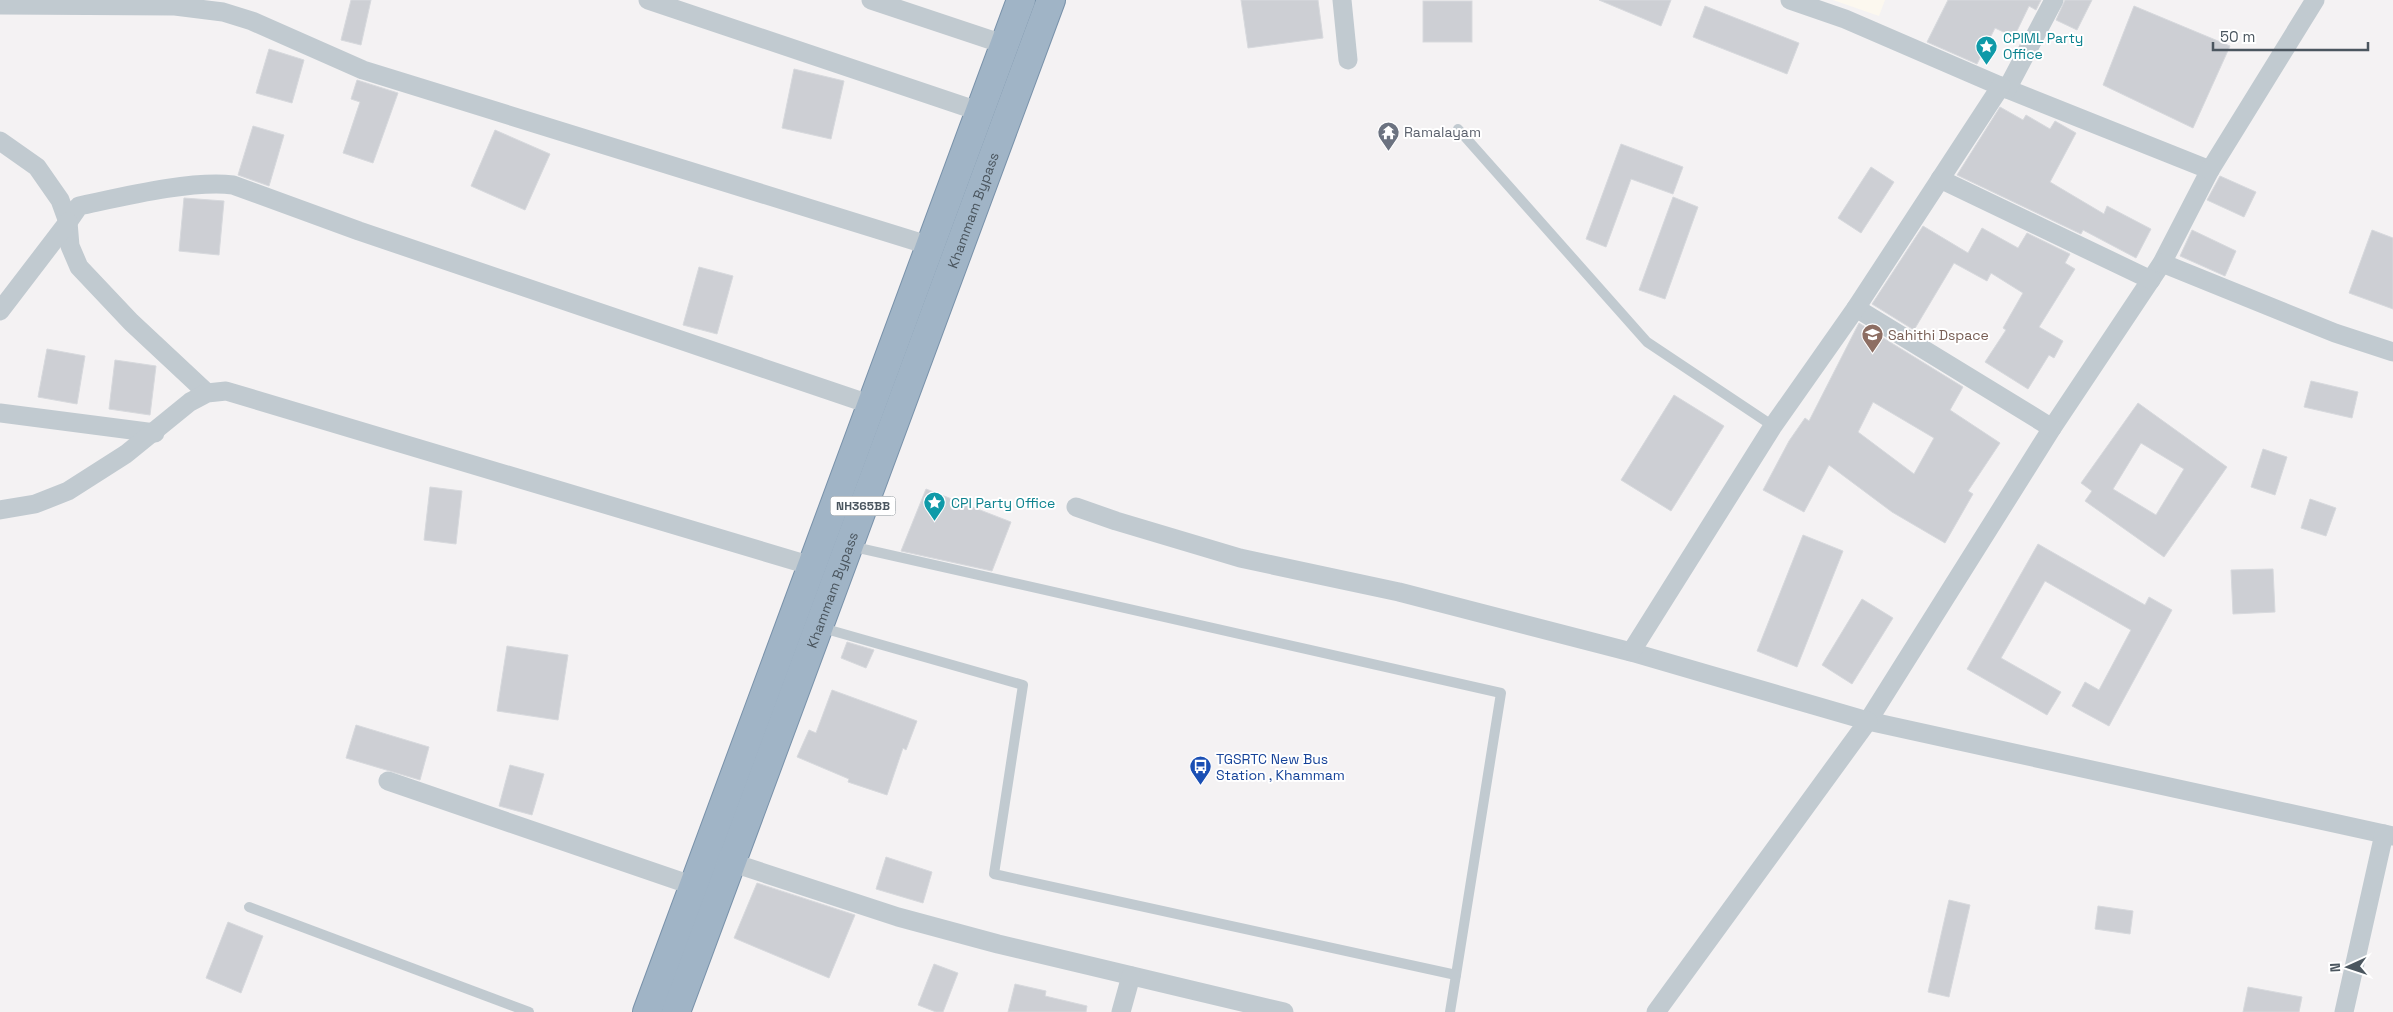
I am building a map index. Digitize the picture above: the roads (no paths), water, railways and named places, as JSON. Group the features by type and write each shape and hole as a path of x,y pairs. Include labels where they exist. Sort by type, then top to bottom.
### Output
{"highway":[{"name":"Khammam Bypass","path":"647,1012 1022,0"},
{"name":"Khammam Bypass","path":"676,1012 1051,0"},
{"path":"870,411 892,430"}],"street":[{"path":"648,0 981,112"},
{"path":"871,0 1006,45"},
{"path":"1342,0 1348,60"},
{"path":"1790,0 1845,20 2004,87 2210,170"},
{"path":"1631,652 1773,426 1856,308 1940,179 2004,87 2054,0"},
{"path":"1656,1012 1868,721 2052,428 2162,264 2210,170 2315,0"},
{"path":"0,5 175,6 223,12 252,21 363,70 931,246"},
{"path":"0,141 37,167 60,200 68,222 70,246 79,267 131,322 207,393"},
{"path":"1940,179 2151,280"},
{"path":"2,306 79,206 217,183 232,185 359,232 870,411"},
{"path":"2162,264 2335,332 2393,352"},
{"path":"1856,308 2052,428"},
{"path":"0,510 35,504 68,491 126,454 190,402 207,393 226,391 812,566"},
{"path":"0,413 155,432"},
{"path":"1076,507 1240,558 1399,592 1631,652 1868,721 2389,835 2344,1012"},
{"path":"388,780 694,886"},
{"path":"705,856 732,862 898,917 1258,1009 1284,1012"},
{"path":"1121,1012 1131,976"}],"lane":[{"path":"1458,129 1647,342 1773,426"},
{"path":"849,546 1501,693 1450,1012"},
{"path":"818,627 1023,685 994,874 1456,975"},
{"path":"249,907 529,1012"}],"place":[{"name":"CPIML Party Office","path":"1987,65"},
{"name":"Ramalayam","path":"1388,151"},
{"name":"Sahithi Dspace","path":"1872,354"},
{"name":"CPI Party Office","path":"935,522"},
{"name":"TGSRTC New Bus Station , Khammam","path":"1200,786"}]}
